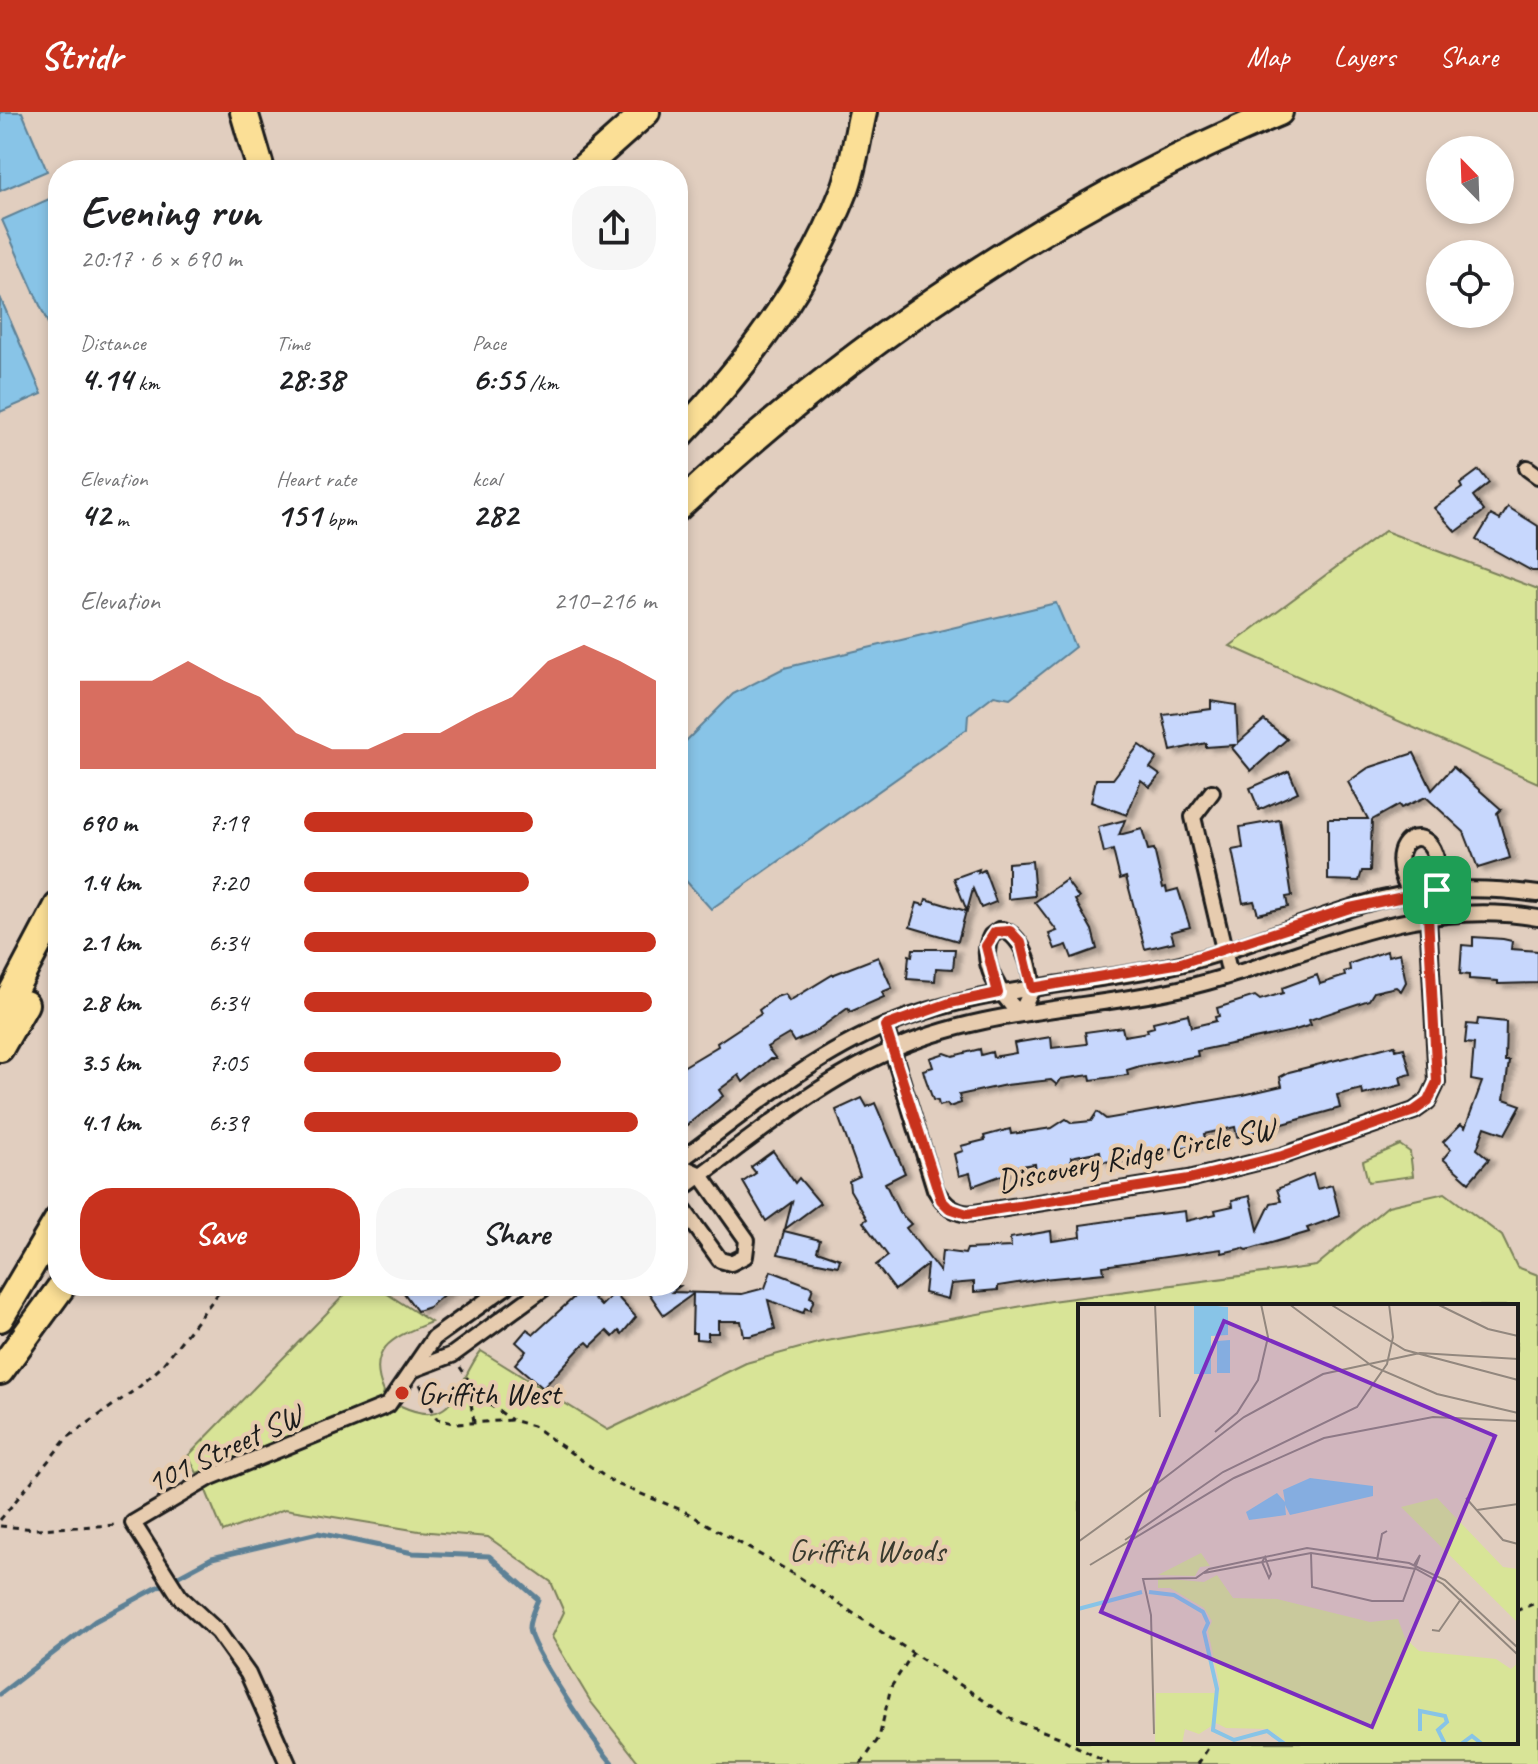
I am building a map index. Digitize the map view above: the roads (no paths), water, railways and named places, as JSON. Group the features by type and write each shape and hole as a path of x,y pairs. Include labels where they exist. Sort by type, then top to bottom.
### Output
{"highway":[{"path":"244,112 258,160"},
{"path":"592,160 646,112"},
{"path":"688,425 763,339 814,255 845,187 863,112"},
{"path":"688,499 852,360 1013,249 1199,146 1279,112"},
{"path":"0,1016 48,925"},
{"path":"0,1048 48,963"},
{"path":"0,1318 48,1237"},
{"path":"0,1371 55,1296"}],"street":[{"path":"1212,792 1193,817 1230,975"},
{"path":"1417,836 1427,839 1433,846 1437,890 1428,916 1409,894 1403,880 1401,849 1407,840 1417,836"},
{"path":"688,1156 820,1061 885,1026 950,1003 1128,974 1224,952 1350,908 1409,894 1437,890 1538,894"},
{"path":"688,1185 844,1074 893,1049 945,1029 1020,1014 1132,998 1230,975 1358,931 1428,916 1484,912 1538,918"},
{"name":"Discovery Ridge Circle SW","path":"885,1026 935,1189 949,1208 958,1212 975,1213 1233,1170 1328,1142 1414,1111 1428,1101 1437,1082 1428,916"},
{"path":"999,930 1010,931 1019,938 1032,988 1020,1014 998,993 986,946 991,936 999,930"},
{"path":"688,1168 701,1175 744,1235 748,1245 745,1256 736,1262 720,1260 688,1216"},
{"name":"101 Street SW","path":"288,1764 248,1674 218,1632 175,1589 133,1523 211,1477 388,1405 415,1370 434,1338 493,1296"},
{"path":"415,1370 452,1355 533,1296"}],"water":[{"path":"0,112 22,112 47,171 0,191"},
{"path":"48,199 48,324 2,220"},
{"path":"0,297 42,394 0,412"},
{"path":"1056,603 1075,647 1010,698 994,695 968,715 967,729 711,909 688,883 688,739 733,694 784,668"}],"waterway":[{"path":"0,1694 95,1621 212,1558 318,1533 413,1553 489,1556 538,1599 529,1624 532,1639 565,1696 613,1764"}],"place":[{"name":"Griffith West","path":"402,1393"}],"park label":[{"name":"Griffith Woods","path":"867,1550"}]}
